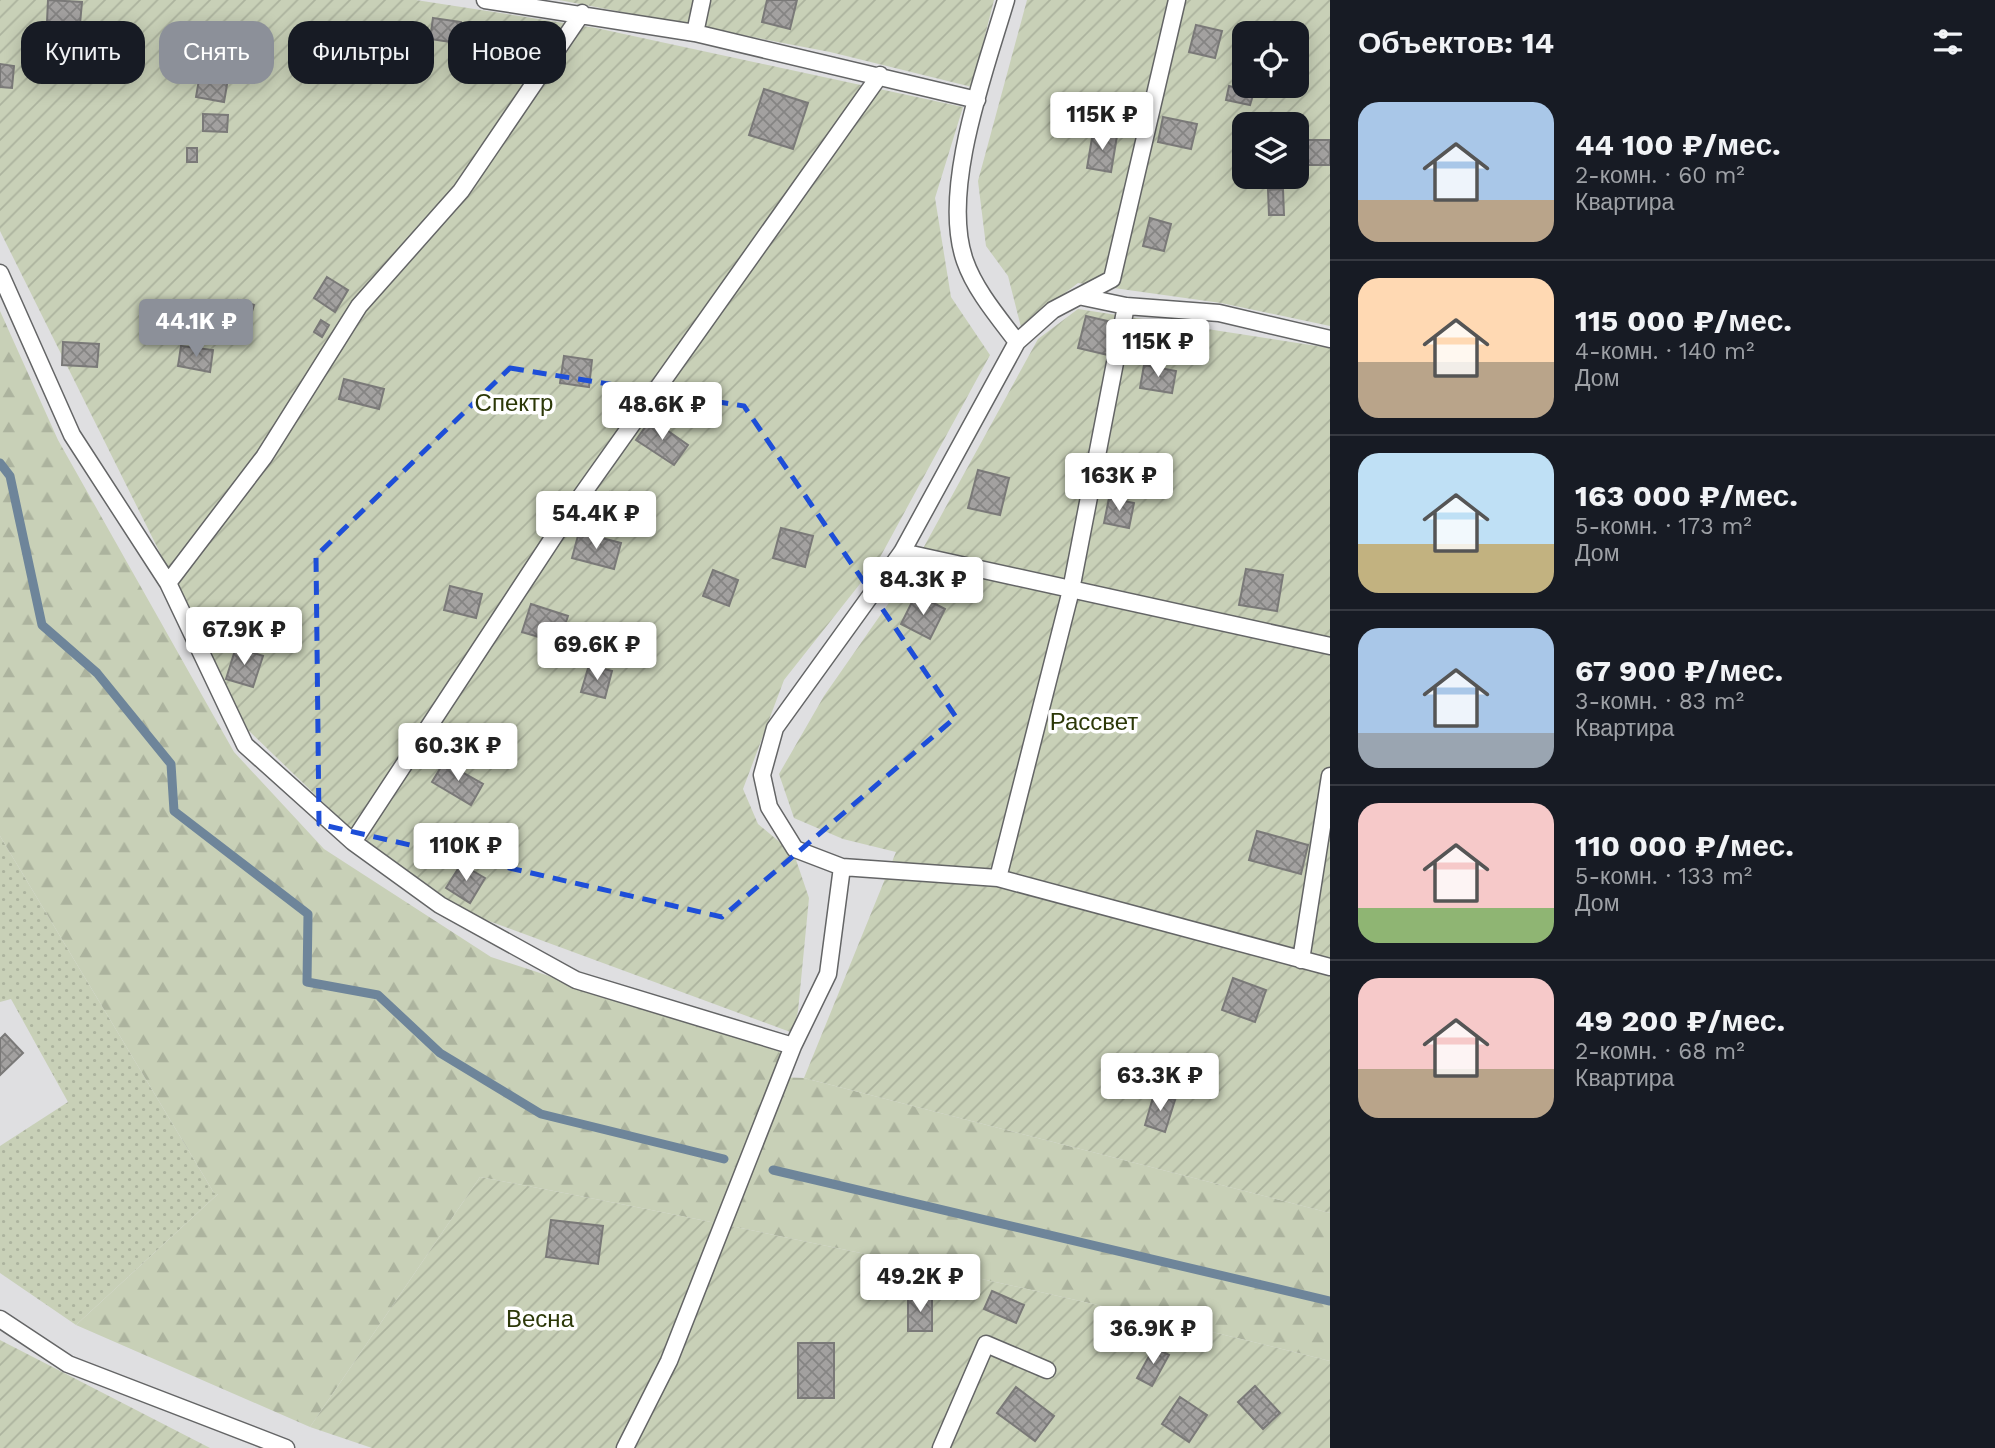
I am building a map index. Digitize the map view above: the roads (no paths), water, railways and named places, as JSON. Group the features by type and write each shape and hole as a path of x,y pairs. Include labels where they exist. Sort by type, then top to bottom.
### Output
{"lane":[{"path":"485,0 582,13 695,33 977,100"},
{"path":"695,33 702,0"},
{"path":"1006,0 977,100 960,177 956,220 965,262 993,311 1017,342"},
{"path":"1177,0 1112,279 1083,297 1053,310 1017,342 902,552 775,728 762,775 769,807 795,849 842,867 998,878 1330,967"},
{"path":"168,583 264,457 359,306 461,191 582,13"},
{"path":"353,842 574,506 880,75"},
{"path":"0,273 72,435 168,583 245,745 353,842 440,905 576,980 793,1046"},
{"path":"1083,297 1126,306 1220,313 1330,340"},
{"path":"998,878 1071,590 1126,306"},
{"path":"902,552 1330,646"},
{"path":"1301,960 1330,776"},
{"path":"625,1448 669,1361 793,1046 828,974 842,867"},
{"path":"0,1319 68,1364 286,1448"},
{"path":"941,1448 986,1344 1047,1370"}],"waterway":[{"path":"0,463 10,476 42,625 97,673 171,764 174,811 308,914 307,982 378,995 440,1053 541,1114 724,1159"},
{"path":"773,1170 1330,1301"}],"park label":[{"name":"Спектр","path":"514,403"},
{"name":"Рассвет","path":"1094,722"},
{"name":"Весна","path":"540,1319"}]}
